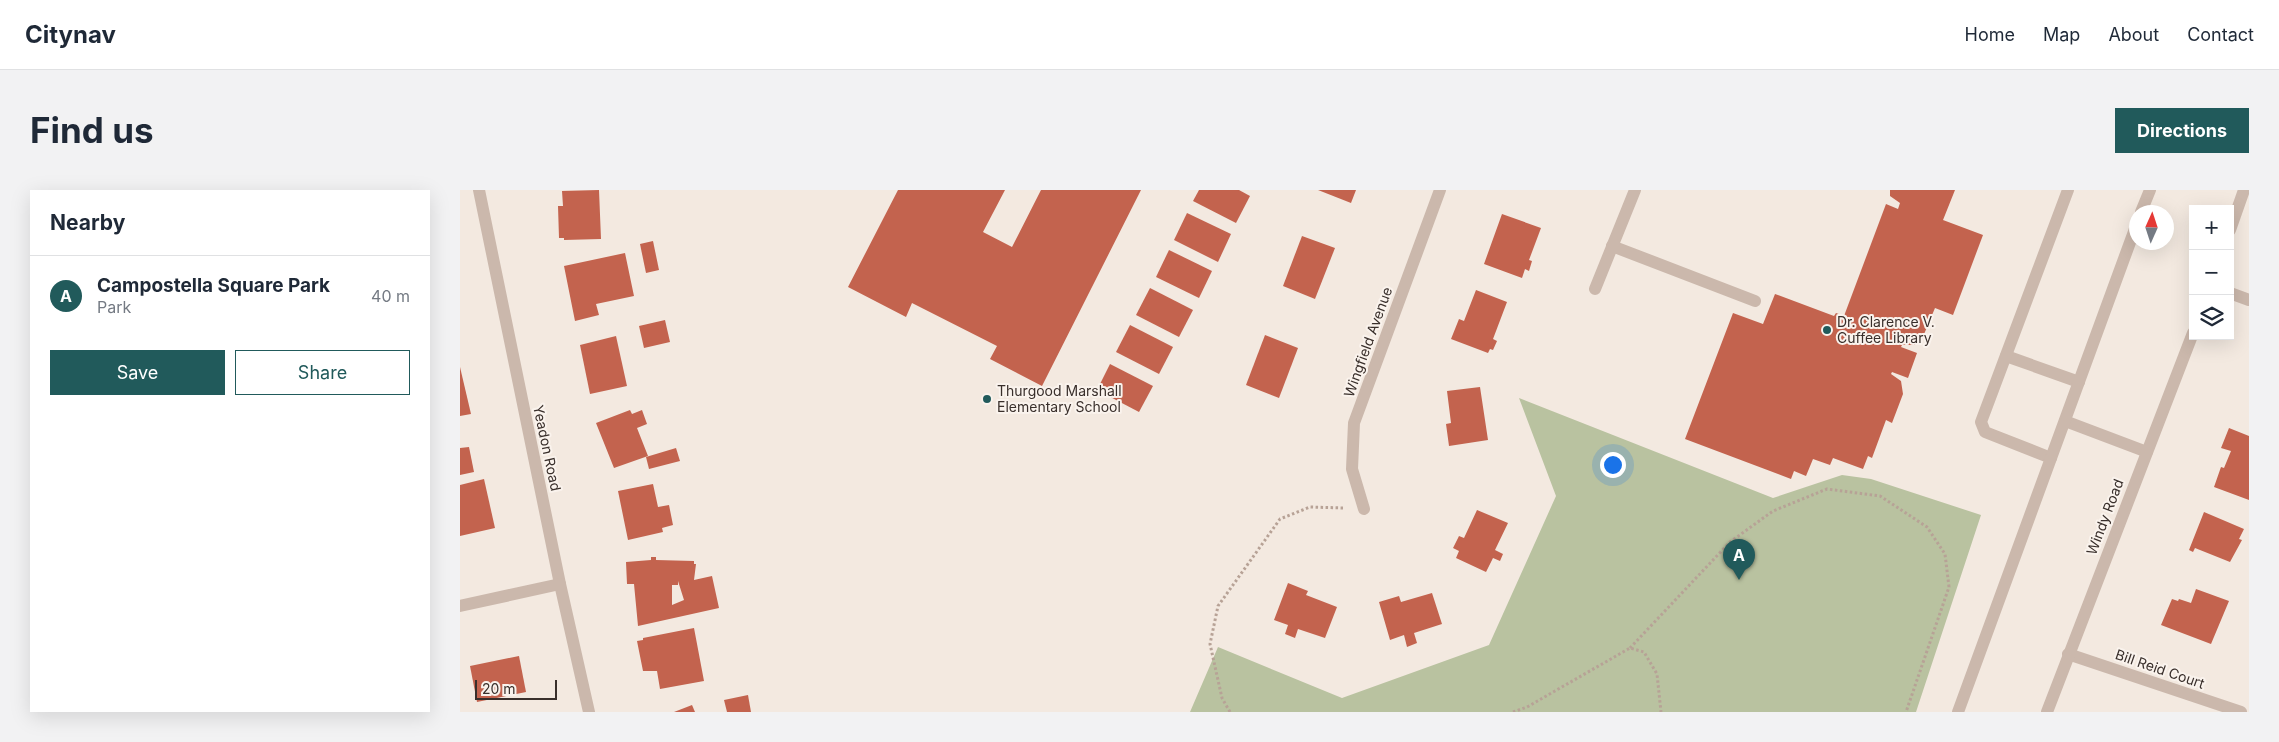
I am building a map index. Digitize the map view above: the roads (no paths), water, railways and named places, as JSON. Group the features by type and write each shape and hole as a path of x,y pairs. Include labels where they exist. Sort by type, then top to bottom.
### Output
{"street":[{"name":"Yeadon Road","path":"479,190 560,584 589,712"},
{"name":"Wingfield Avenue","path":"1364,509 1352,469 1354,423 1440,190"},
{"path":"1595,290 1635,190"},
{"path":"2051,458 1985,432 1981,422 2068,190"},
{"path":"2145,205 2150,190"},
{"path":"2234,219 2244,190"},
{"path":"1958,712 2129,245"},
{"path":"1612,246 1755,301"},
{"path":"2233,295 2249,300"},
{"name":"Windy Road","path":"2047,712 2190,340"},
{"path":"2006,356 2079,382"},
{"path":"2065,421 2147,452"},
{"path":"460,606 560,584"},
{"name":"Bill Reid Court","path":"2068,654 2242,712"}],"place":[{"name":"Dr. Clarence V. Cuffee Library","path":"1827,330"},
{"name":"Thurgood Marshall Elementary School","path":"987,399"},
{"name":"Campostella Square Park","path":"1739,580"}]}
